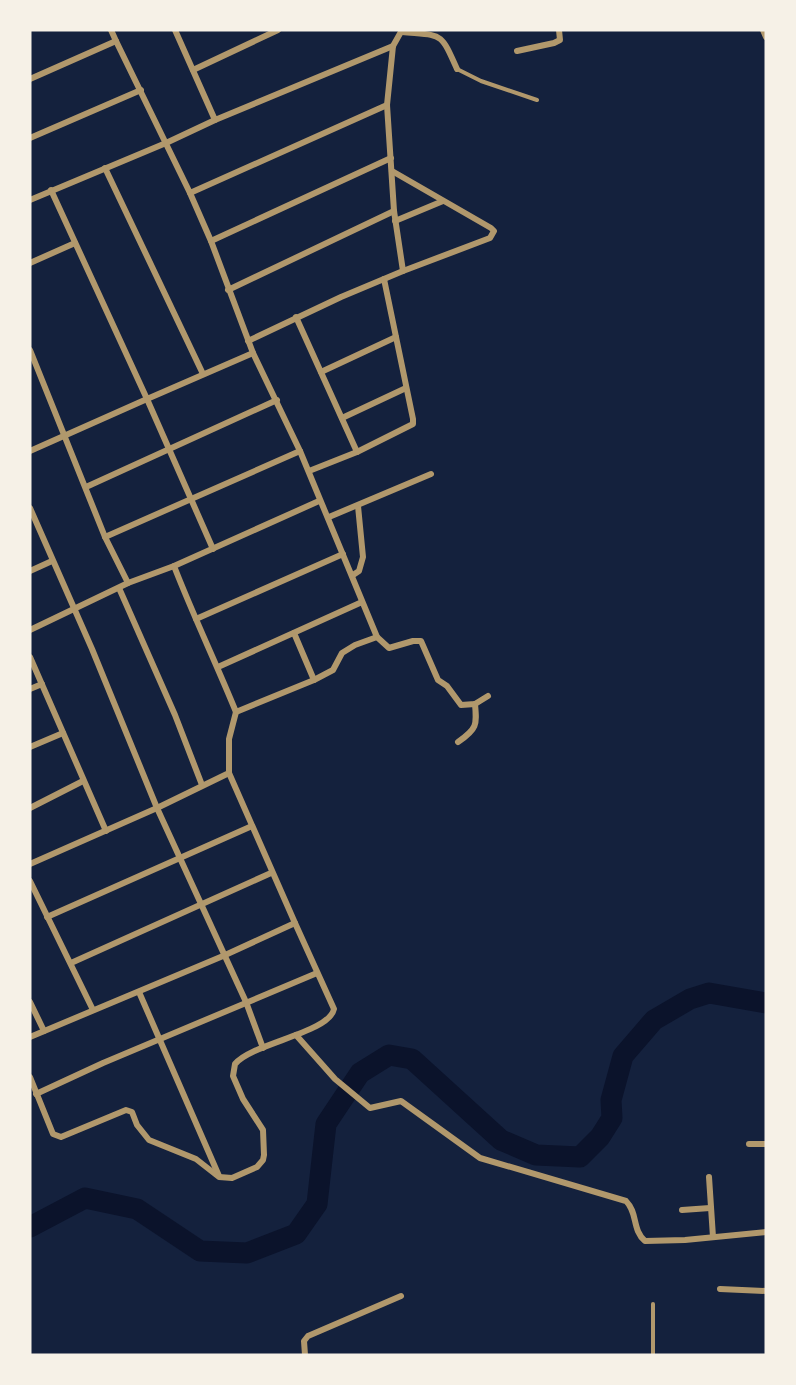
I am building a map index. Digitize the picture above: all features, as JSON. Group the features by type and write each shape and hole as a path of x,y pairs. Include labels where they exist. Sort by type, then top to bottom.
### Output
{"street":[{"path":"111,30 190,193 211,241 253,353 309,471 319,501 353,575 377,637 389,648 413,640 421,641 438,680 447,686 461,705 475,704 488,696"},
{"path":"174,30 215,120"},
{"path":"193,70 278,30"},
{"path":"517,51 554,43 560,40 559,30"},
{"path":"763,30 766,37"},
{"path":"403,271 394,212 387,105 393,46 402,31 437,35 445,44 457,69"},
{"path":"30,79 116,41"},
{"path":"30,200 393,46"},
{"path":"30,138 141,90"},
{"path":"190,193 387,105"},
{"path":"211,241 391,158"},
{"path":"105,168 203,374"},
{"path":"248,340 384,279 490,238 494,233 491,228 392,171"},
{"path":"51,190 213,549"},
{"path":"396,221 443,201"},
{"path":"228,290 394,212"},
{"path":"30,263 75,243"},
{"path":"309,471 357,452 413,424 414,419 384,279"},
{"path":"296,317 357,452"},
{"path":"321,372 396,338"},
{"path":"30,350 105,537 128,583"},
{"path":"30,451 253,353"},
{"path":"342,418 406,388"},
{"path":"86,487 277,400"},
{"path":"105,537 300,451"},
{"path":"328,517 431,474"},
{"path":"30,630 128,583 174,566 319,501"},
{"path":"353,575 359,571 363,557 358,506"},
{"path":"30,509 75,610 157,808 246,1002 263,1048"},
{"path":"196,619 343,554"},
{"path":"30,571 52,561"},
{"path":"30,1077 53,1134 61,1137 126,1110 132,1112 149,1140 196,1159 219,1177 232,1178 257,1167 263,1160 263,1130 243,1100 233,1076 235,1064 247,1053 296,1035 333,1014 333,1008 229,772 229,739 236,712 174,566"},
{"path":"119,588 175,716 202,785"},
{"path":"218,667 363,602"},
{"path":"294,633 314,680"},
{"path":"236,712 333,670 342,653 350,647 377,637"},
{"path":"30,657 106,831"},
{"path":"30,689 42,684"},
{"path":"458,742 472,733 476,723 475,704"},
{"path":"30,747 63,733"},
{"path":"30,864 157,808 229,772"},
{"path":"30,807 84,781"},
{"path":"47,917 252,826"},
{"path":"71,963 272,873"},
{"path":"30,881 93,1010"},
{"path":"30,1037 223,956 295,923"},
{"path":"36,1094 316,973"},
{"path":"139,992 219,1177"},
{"path":"30,1002 44,1031"},
{"path":"296,1035 335,1079 370,1108 401,1101 480,1158 626,1201 632,1207 639,1235 645,1240 685,1240 766,1232"},
{"path":"748,1144 766,1144"},
{"path":"709,1178 713,1238"},
{"path":"682,1210 710,1208"},
{"path":"720,1289 766,1291"},
{"path":"305,1355 304,1341 308,1336 401,1296"}],"lane":[{"path":"457,69 482,81 537,100"},
{"path":"653,1304 653,1355"}],"waterway":[{"path":"30,1227 85,1198 137,1209 200,1251 247,1253 296,1234 317,1204 326,1124 360,1073 389,1055 412,1059 501,1140 536,1155 580,1157 600,1137 612,1118 611,1100 623,1056 654,1020 690,999 709,993 766,1003"}]}
